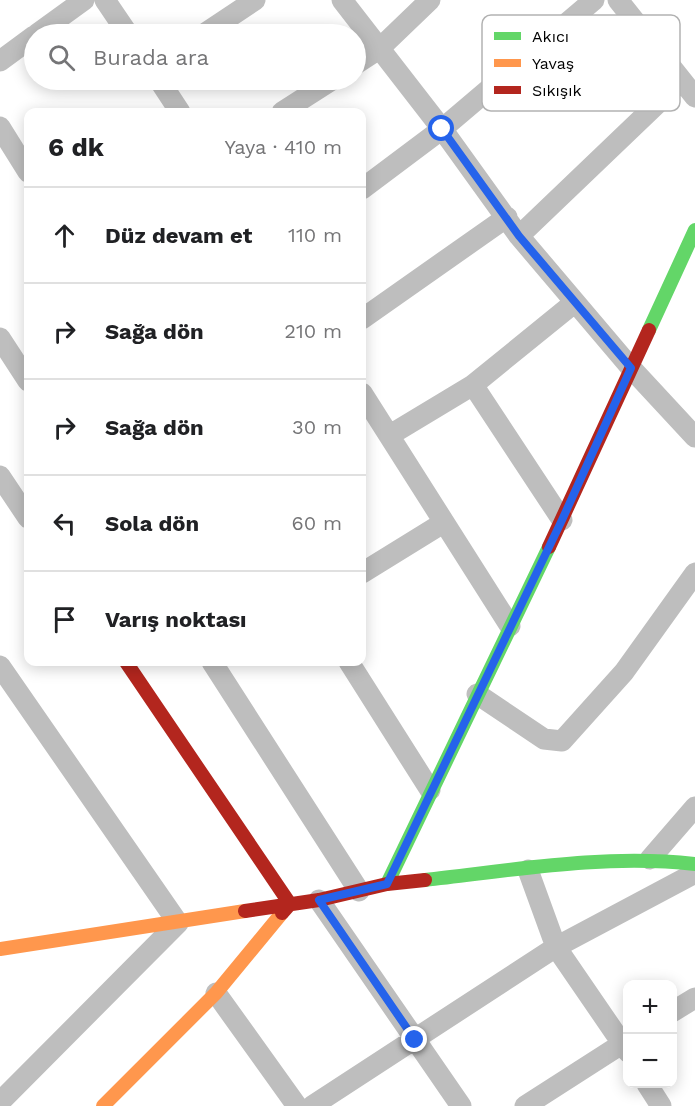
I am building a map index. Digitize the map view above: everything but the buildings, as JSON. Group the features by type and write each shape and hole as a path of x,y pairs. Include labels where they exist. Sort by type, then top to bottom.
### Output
{"street":[{"path":"105,0 122,24"},
{"path":"219,24 255,0"},
{"path":"342,0 360,24"},
{"path":"366,57 379,49 430,0"},
{"path":"576,15 594,0"},
{"path":"618,0 630,15"},
{"path":"49,24 74,3"},
{"path":"366,32 442,129 519,236 574,303 695,437"},
{"path":"0,61 24,44"},
{"path":"681,81 695,97"},
{"path":"166,90 177,108"},
{"path":"288,108 316,90"},
{"path":"366,186 442,129 482,95"},
{"path":"519,236 650,111"},
{"path":"0,127 24,166"},
{"path":"366,316 507,217"},
{"path":"387,884 430,790 562,520 695,230"},
{"path":"390,435 473,385 574,303"},
{"path":"0,338 24,375"},
{"path":"473,385 562,520"},
{"path":"366,399 510,626"},
{"path":"0,476 24,512"},
{"path":"366,571 443,523"},
{"path":"477,694 544,739 562,741 624,672 695,573"},
{"path":"0,666 178,923"},
{"path":"129,666 285,905"},
{"path":"215,666 359,891"},
{"path":"352,666 430,790"},
{"path":"650,859 695,807"},
{"path":"3,952 319,900 387,884 611,859 650,859 695,864"},
{"path":"528,870 556,947 623,1041"},
{"path":"312,1106 556,947 695,873"},
{"path":"319,900 461,1106"},
{"path":"103,1106 216,993 285,905"},
{"path":"94,1106 174,1026 285,905"},
{"path":"0,1102 178,923"},
{"path":"216,993 297,1106"},
{"path":"677,1009 695,998"},
{"path":"525,1106 623,1047"},
{"path":"650,1088 661,1106"}],"traffic: fast":[{"path":"649,330 695,230"},
{"path":"387,884 549,547"},
{"path":"425,880 593,862 661,861 695,864"}],"traffic: slow":[{"path":"0,949 245,911"},
{"path":"103,1106 216,993 282,913"}],"traffic: jam":[{"path":"549,547 649,330"},
{"path":"129,666 290,904 282,913"},
{"path":"245,911 319,900 387,884 425,880"}],"route":[{"path":"415,1040 319,900 387,884 430,790 562,520 631,368 519,236 442,129"}]}
